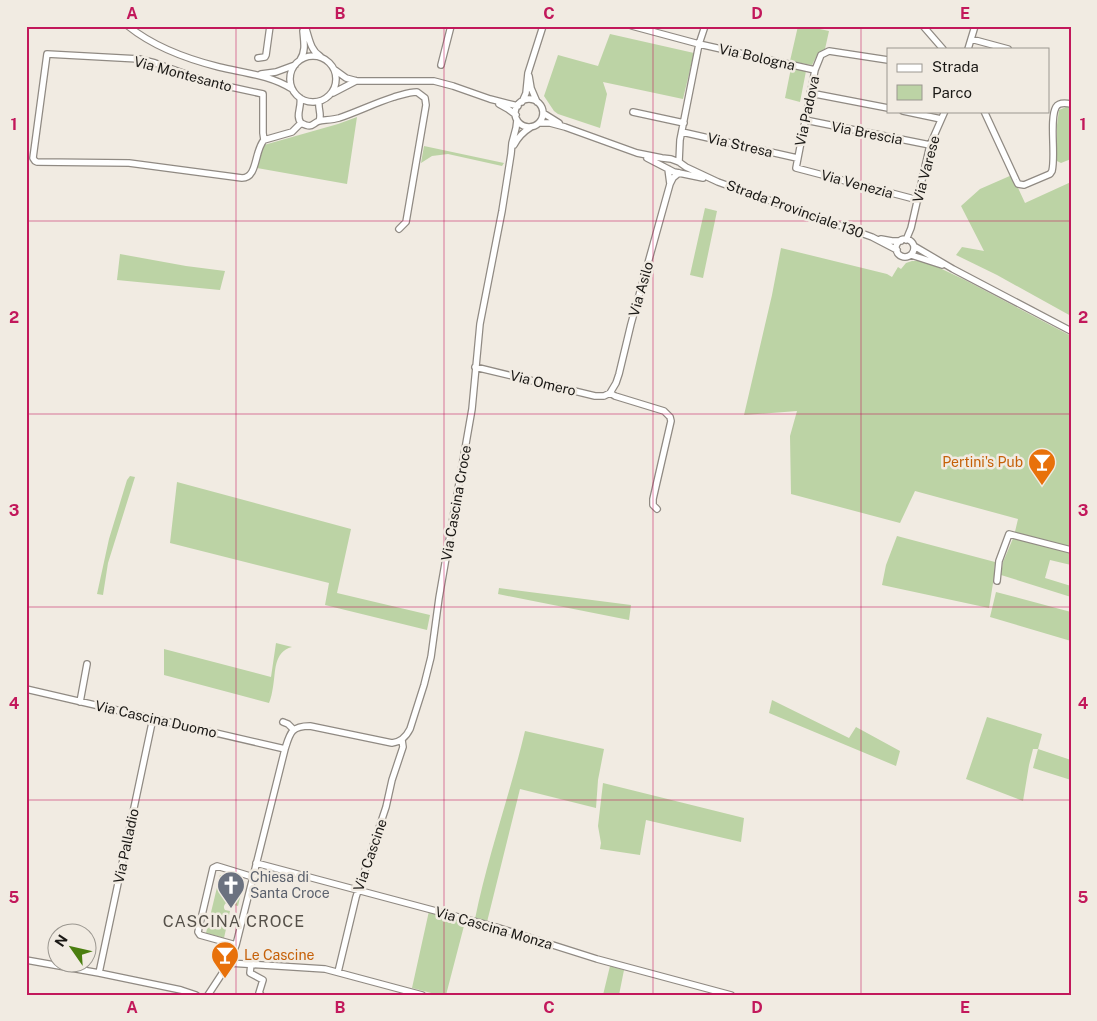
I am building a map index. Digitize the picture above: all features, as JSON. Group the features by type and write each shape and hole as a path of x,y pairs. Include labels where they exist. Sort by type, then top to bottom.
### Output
{"street":[{"path":"128,26 154,43 194,60 258,74 284,84 306,102 324,100 331,94 357,81"},
{"path":"258,58 265,57 266,55 270,26"},
{"path":"292,89 290,77 292,71 304,54 304,26"},
{"path":"304,26 315,53 328,60 335,70 337,83 331,94"},
{"path":"441,65 451,26"},
{"path":"516,118 526,93 528,73 543,26"},
{"name":"Via Bologna","path":"632,26 700,44 815,70"},
{"path":"668,158 674,153 680,140 705,26"},
{"path":"923,26 942,48"},
{"path":"968,48 975,26"},
{"path":"971,39 1004,48"},
{"name":"Via Padova","path":"796,168 815,70 821,55 828,51 887,60"},
{"name":"Via Montesanto","path":"47,54 139,60 155,63 208,82 263,94 262,133 264,140 260,146 251,174 247,178 129,163 34,161 47,54"},
{"path":"300,60 310,56 322,57"},
{"path":"258,74 276,72 295,65"},
{"path":"335,70 346,78 357,81 434,80 490,99 508,109 523,126 531,127 539,123 543,113"},
{"path":"528,73 531,88 537,102"},
{"path":"319,118 328,121 339,118 409,93 417,92 425,98 426,105 406,222 399,229"},
{"path":"810,93 887,108"},
{"path":"300,98 301,107 298,119 301,124 306,126 313,126 319,118 319,102"},
{"path":"490,99 520,104 529,100 537,102"},
{"name":"Strada Provinciale 130","path":"537,102 543,113 565,127"},
{"path":"984,112 1018,184 1024,185 1050,174 1052,171 1056,107 1065,103 1071,104"},
{"path":"633,112 684,123"},
{"path":"908,112 941,119"},
{"name":"Via Varese","path":"908,242 912,234 911,228 930,146 944,112"},
{"name":"Via Cascina Croce","path":"402,740 407,735 411,724 431,657 442,582 468,438 480,324 502,211 516,118"},
{"name":"Via Brescia","path":"805,120 930,146"},
{"name":"Strada Provinciale 130","path":"539,123 550,123 565,127 638,153 658,158 668,158 718,182 872,237 897,250"},
{"path":"264,140 292,132 301,124"},
{"name":"Via Cascina Croce","path":"512,152 518,138 531,127"},
{"name":"Via Stresa","path":"682,132 797,158"},
{"path":"679,162 680,140"},
{"name":"Strada Provinciale 130","path":"638,153 674,172 718,182"},
{"name":"Via Venezia","path":"796,168 918,200"},
{"name":"Via Asilo","path":"668,169 670,184"},
{"name":"Via Asilo","path":"610,393 619,374 670,184 679,173"},
{"name":"Strada Provinciale 130","path":"872,237 908,242"},
{"path":"908,242 914,251 908,257 902,256 898,253 898,245 908,242 953,269 1071,331"},
{"path":"910,255 953,269"},
{"name":"Via Omero","path":"475,367 595,396 604,396 610,393"},
{"path":"610,393 659,408 670,417 671,421 653,500 653,505 657,509"},
{"path":"997,581 999,561 1009,534 1071,550"},
{"path":"80,702 87,664"},
{"name":"Via Cascina Duomo","path":"26,689 285,749"},
{"name":"Via Palladio","path":"99,973 153,718"},
{"path":"283,722 294,729"},
{"path":"208,995 229,963 236,945 290,733 298,726 310,726 392,743 402,740"},
{"name":"Via Cascine","path":"338,972 356,896 386,807 392,780 403,747 402,740"},
{"name":"Via Cascina Monza","path":"256,863 496,927 597,959 731,995"},
{"path":"236,945 200,936 198,932 213,868 217,866 253,877"},
{"path":"26,960 99,973 181,990 196,995"},
{"path":"229,963 315,968 338,972 400,992 422,995"},
{"path":"251,964 250,973 263,980 259,992 262,995"}],"green space":[{"path":"798,26 829,31 825,49 818,53 812,65 790,61"},
{"path":"610,34 694,53 683,99 603,82 607,94 600,128 554,111 544,96 558,55 598,66"},
{"path":"791,68 806,71 800,102 785,98"},
{"path":"1066,107 1071,108 1071,159 1061,163 1057,161 1057,125 1059,110"},
{"path":"357,117 347,184 257,168 264,145"},
{"path":"424,146 504,163 502,166 448,154 432,156 421,163"},
{"path":"1012,175 1025,203 1071,182 1071,316 997,275 956,255 962,247 984,251 961,206 980,189"},
{"path":"705,208 717,211 703,278 690,275"},
{"path":"781,248 887,274 892,277 898,267 901,269 906,263 912,261 927,262 1071,336 1071,565 1050,560 1045,578 1071,586 1071,597 1001,575 1003,562 1014,536 1018,519 915,491 900,523 791,494 790,436 797,411 744,415"},
{"path":"120,254 225,271 220,290 117,280"},
{"path":"130,476 135,477 108,563 103,595 97,594 109,539 127,480"},
{"path":"177,482 351,529 337,593 430,615 427,630 325,605 329,583 170,543"},
{"path":"897,536 995,562 989,608 882,585 886,565"},
{"path":"499,588 631,605 629,620 498,594"},
{"path":"996,592 1071,612 1071,641 990,617"},
{"path":"276,643 292,647 281,653 278,658 269,703 164,675 164,649 271,677"},
{"path":"772,700 849,738 856,727 900,751 896,766 769,713"},
{"path":"987,717 1042,734 1038,749 1033,749 1023,801 966,779"},
{"path":"525,731 604,749 598,780 596,808 520,789 487,922 475,919 486,871"},
{"path":"1038,749 1071,760 1071,780 1033,768"},
{"path":"603,783 744,818 741,842 646,820 640,855 600,849 601,843 598,826"},
{"path":"220,875 244,881 238,906 226,903 224,905 225,910 230,911 224,938 206,933"},
{"path":"429,911 465,922 446,995 412,988"},
{"path":"610,966 624,970 619,995 603,995"}],"place":[{"name":"Pertini's Pub","path":"1042,486"},
{"name":"Chiesa di Santa Croce","path":"231,909"},
{"name":"Le Cascine","path":"225,979"}],"district":[{"name":"CASCINA CROCE","path":"234,921"}]}
